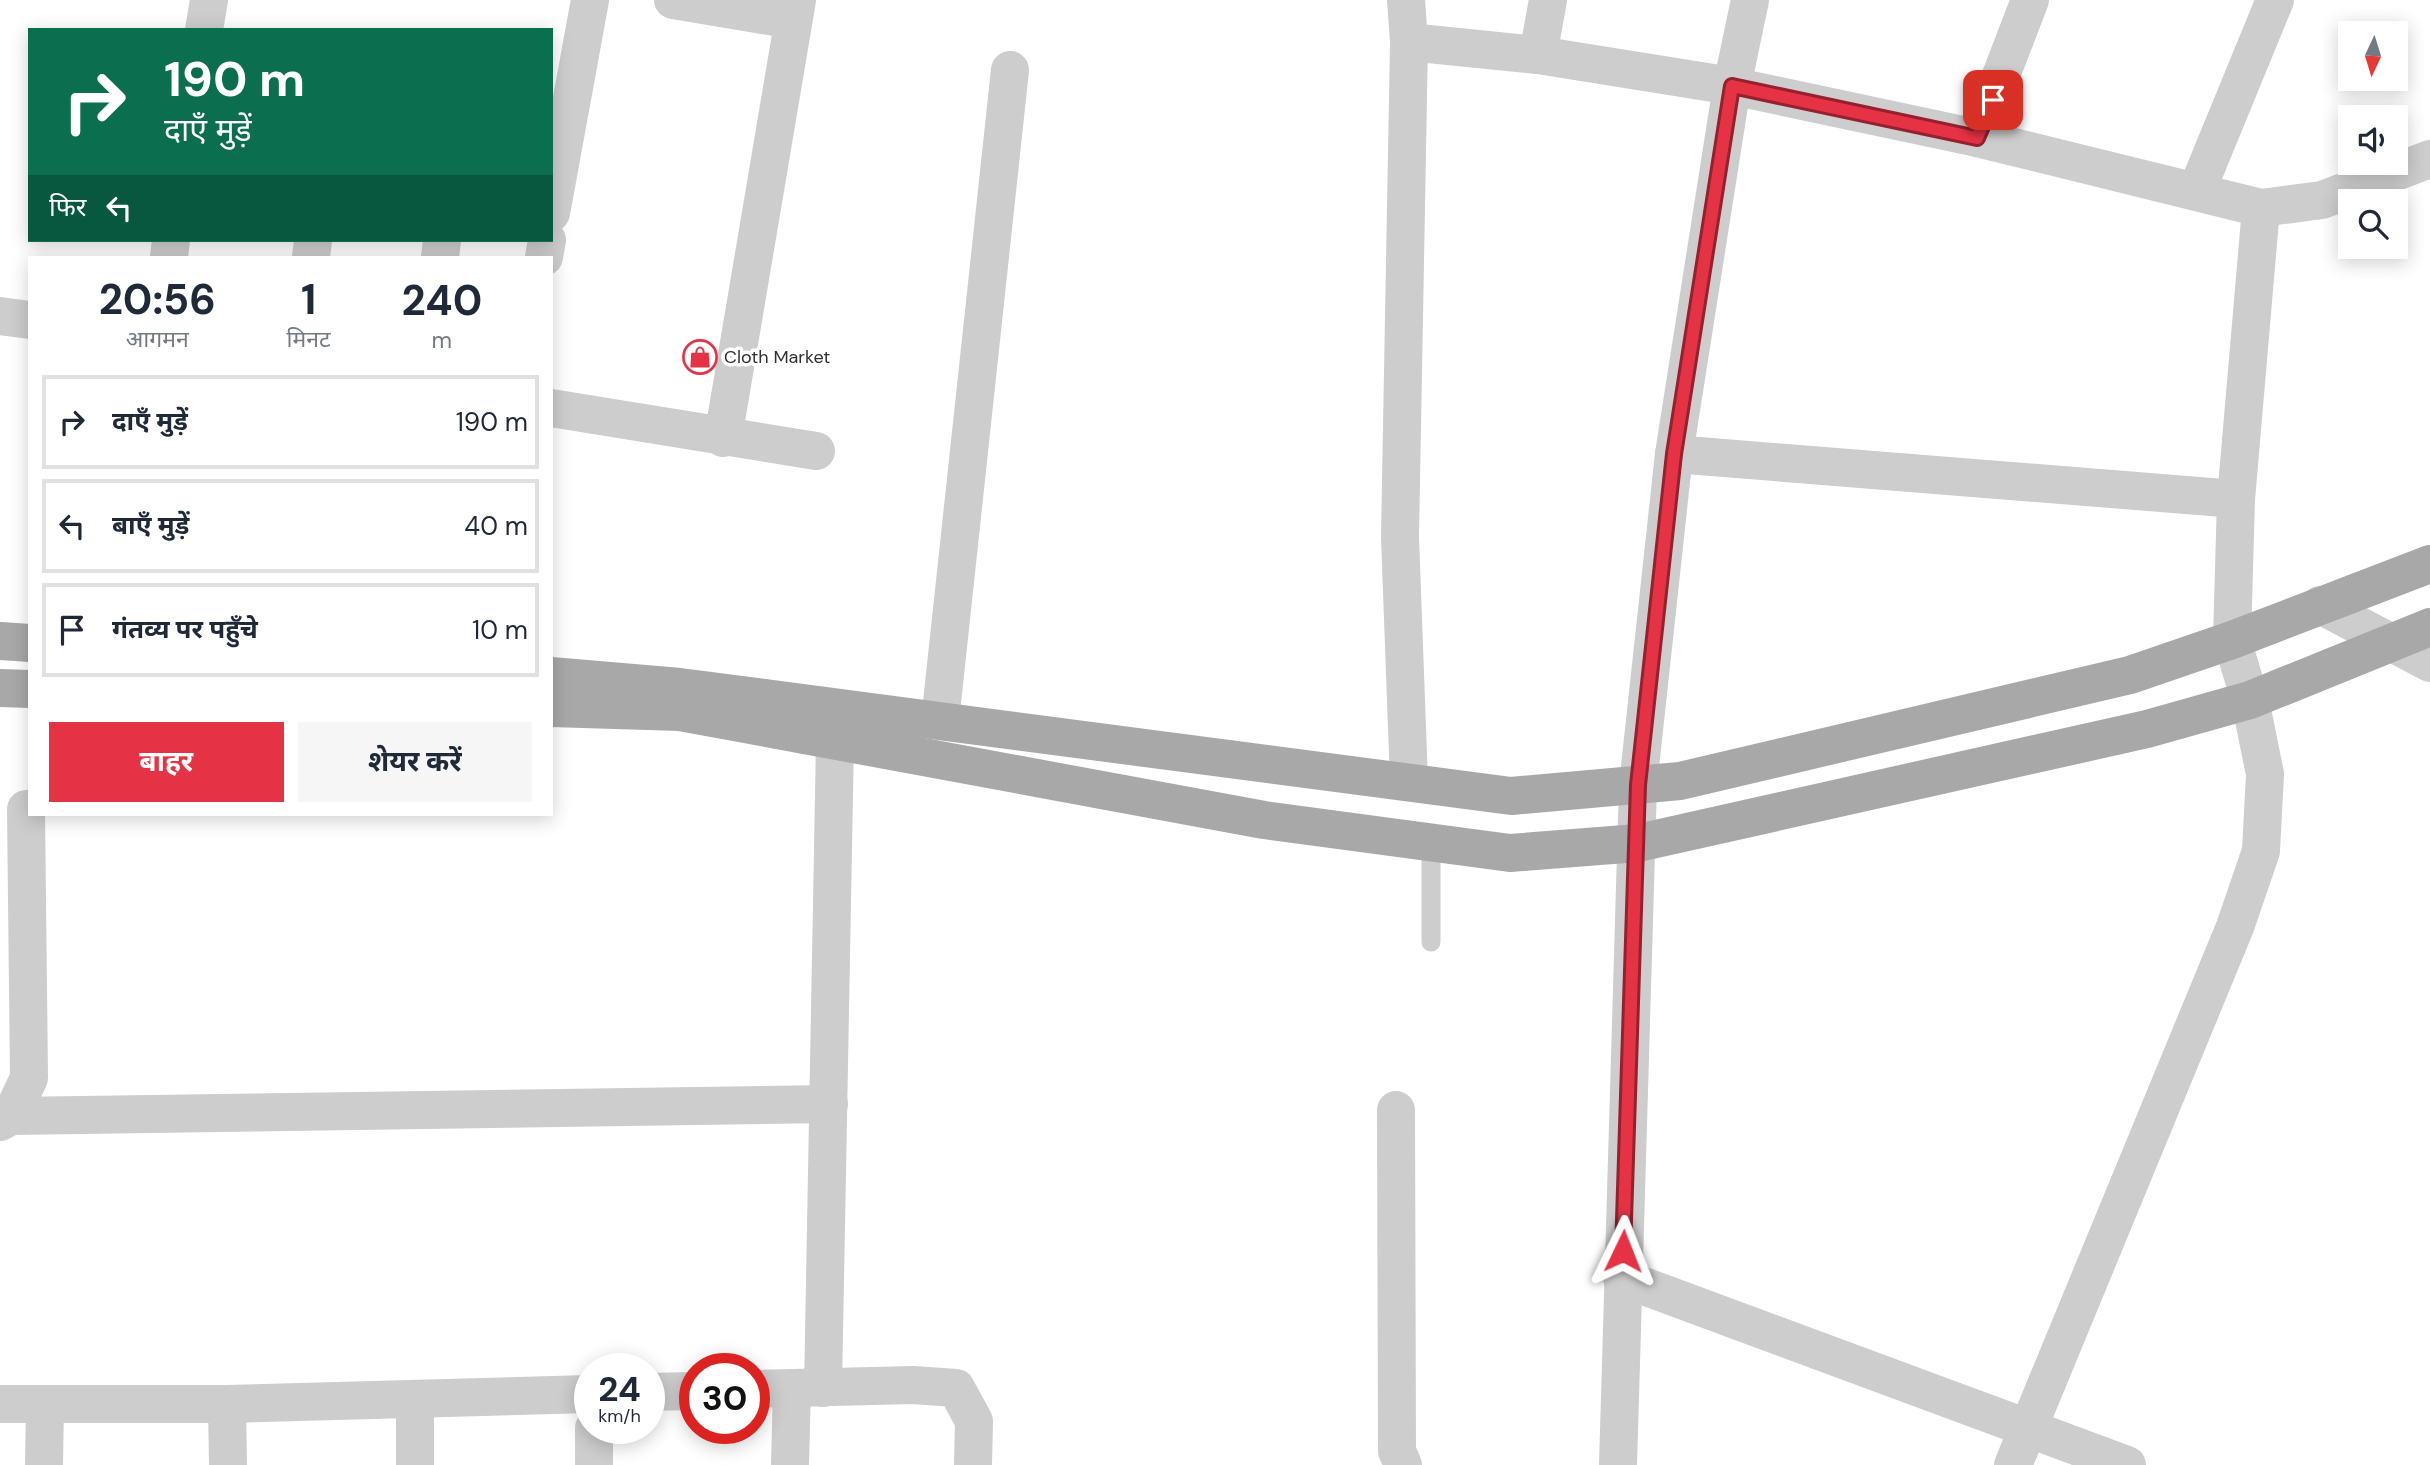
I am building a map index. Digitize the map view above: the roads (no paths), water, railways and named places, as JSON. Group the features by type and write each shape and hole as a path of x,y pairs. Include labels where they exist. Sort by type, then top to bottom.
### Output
{"main road":[{"path":"553,676 680,687 1510,796 1680,781 2130,675 2232,640 2430,564"},
{"path":"553,708 680,712 1264,820 1510,853 1638,843 2147,729 2250,699 2430,626"},
{"path":"0,641 28,643"},
{"path":"0,688 28,689"}],"street":[{"path":"204,28 209,0"},
{"path":"553,194 590,0"},
{"path":"673,0 795,10 723,438"},
{"path":"1406,0 1409,42 1400,537 1409,782"},
{"path":"1538,55 1548,0"},
{"path":"1618,1465 1638,785 1674,454 1732,86 1750,0"},
{"path":"1977,138 2030,0"},
{"path":"2197,190 2276,0"},
{"path":"1409,42 1538,55 1732,86 1977,138 2197,190 2261,208 2322,200 2430,159"},
{"path":"940,721 1010,70"},
{"path":"2013,1465 2235,927 2261,851 2265,774 2250,699 2232,640 2236,499 2261,208"},
{"path":"0,316 28,320"},
{"path":"553,408 816,451"},
{"path":"1674,454 2236,499"},
{"path":"2320,606 2430,663"},
{"path":"790,1465 808,1388 829,1104 835,741"},
{"path":"6,1119 29,1078 26,809"},
{"path":"6,1119 829,1104"},
{"path":"1396,1110 1397,1451 1403,1465"},
{"path":"1622,1278 2127,1465"},
{"path":"770,1389 913,1385 956,1388 974,1421 973,1465"},
{"path":"0,1404 227,1404 574,1394"},
{"path":"415,1399 415,1465"},
{"path":"44,1465 45,1404"},
{"path":"227,1404 228,1465"},
{"path":"594,1444 594,1465"}],"lane":[{"path":"1431,842 1431,942"}],"place":[{"name":"Cloth Market","path":"700,357"}]}
